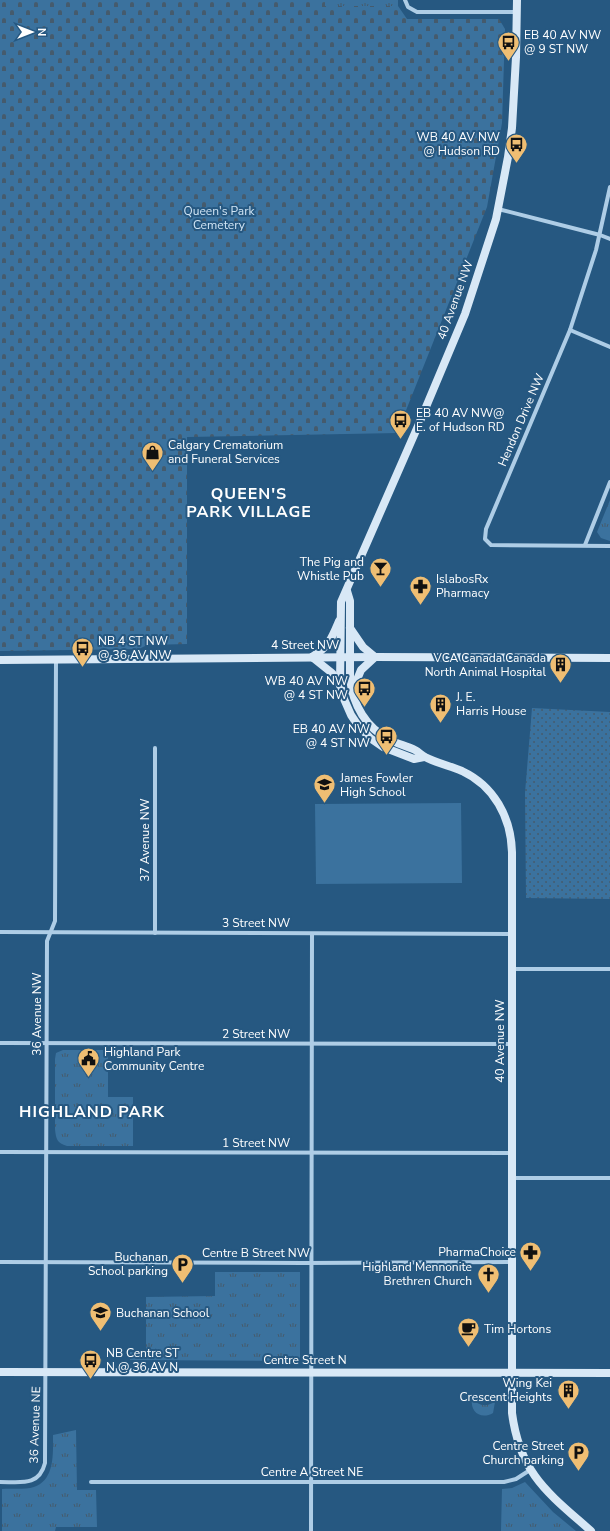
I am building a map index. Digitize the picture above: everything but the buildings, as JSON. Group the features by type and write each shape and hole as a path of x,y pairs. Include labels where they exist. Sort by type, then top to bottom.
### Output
{"street":[{"path":"405,0 408,8 417,12 517,12"},
{"name":"40 Avenue NW","path":"424,756 414,759 384,747 370,738 351,715 340,685 341,602 465,314 496,219 512,128 517,0"},
{"name":"Hendon Drive NW","path":"610,187 600,235 570,330 486,529 485,539 491,545 610,546"},
{"path":"498,209 600,235 610,239"},
{"path":"570,330 610,347"},
{"path":"585,545 610,482"},
{"name":"40 Avenue NW","path":"347,591 350,601 351,692 362,716 376,732 391,741 460,770 474,778 493,796 504,813 511,833 512,1413 514,1428 519,1445 530,1470 548,1493 591,1531"},
{"path":"340,685 332,673 312,657 325,648 328,644 341,617"},
{"path":"350,627 363,647 375,657 361,670 351,692"},
{"name":"4 Street NW","path":"0,660 312,657 610,658"},
{"name":"36 Avenue NW","path":"46,1372 47,941 55,921 56,659"},
{"name":"37 Avenue NW","path":"155,748 155,933"},
{"name":"3 Street NW","path":"0,932 512,934"},
{"path":"311,1531 312,934"},
{"path":"512,970 610,970"},
{"name":"2 Street NW","path":"0,1043 512,1044"},
{"name":"1 Street NW","path":"0,1152 512,1153"},
{"path":"512,1178 610,1178"},
{"name":"Centre B Street NW","path":"0,1262 512,1262"},
{"name":"Centre Street N","path":"0,1372 610,1373"},
{"name":"36 Avenue NE","path":"0,1482 33,1481 44,1471 46,1372"},
{"name":"Centre A Street NE","path":"91,1482 504,1482 516,1479 530,1470"}],"green space":[{"name":"Queen's Park Cemetery","path":"0,0 325,0 325,6 398,6 407,19 499,19 505,29 502,123 487,207 397,433 187,437 187,644 147,645 139,649 0,651"},
{"path":"325,0 398,0 398,6 325,6"},
{"path":"610,500 610,541 601,538 597,532"},
{"path":"532,708 610,712 610,899 526,898 525,793"},
{"path":"461,803 462,883 316,884 315,804"},
{"path":"63,1050 108,1050 108,1097 133,1097 133,1146 67,1146 58,1140 55,1129 55,1059 56,1053"},
{"path":"215,1272 300,1272 300,1361 130,1360 130,1352 146,1352 146,1297 215,1296"},
{"path":"472,1399 483,1405 489,1405 495,1402 493,1413 484,1416 477,1414 473,1408"},
{"path":"76,1430 77,1490 96,1490 97,1527 56,1527 55,1531 2,1531 2,1489 30,1488 41,1483 49,1472 53,1458 53,1435"},
{"path":"525,1482 553,1512 576,1531 501,1531 502,1489 512,1488"}],"place":[{"name":"EB 40 AV NW @ 9 ST NW","path":"508,62"},
{"name":"WB 40 AV NW @ Hudson RD","path":"516,164"},
{"name":"EB 40 AV NW@ E. of Hudson RD","path":"400,440"},
{"name":"Calgary Crematorium and Funeral Services","path":"152,472"},
{"name":"The Pig and Whistle Pub","path":"380,588"},
{"name":"IslabosRx Pharmacy","path":"420,606"},
{"name":"NB 4 ST NW @ 36 AV NW","path":"83,668"},
{"name":"VCA Canada Canada North Animal Hospital","path":"561,684"},
{"name":"WB 40 AV NW @ 4 ST NW","path":"364,708"},
{"name":"J. E. Harris House","path":"440,724"},
{"name":"EB 40 AV NW @ 4 ST NW","path":"386,756"},
{"name":"James Fowler High School","path":"324,804"},
{"name":"Highland Park Community Centre","path":"89,1078"},
{"name":"PharmaChoice","path":"531,1272"},
{"name":"Buchanan School parking","path":"183,1284"},
{"name":"Highland Mennonite Brethren Church","path":"488,1294"},
{"name":"Buchanan School","path":"100,1332"},
{"name":"Tim Hortons","path":"469,1348"},
{"name":"NB Centre ST N @ 36 AV N","path":"90,1380"},
{"name":"Wing Kei Crescent Heights","path":"568,1410"},
{"name":"Centre Street Church parking","path":"579,1472"}],"district":[{"name":"QUEEN'S PARK VILLAGE","path":"249,502"},
{"name":"HIGHLAND PARK","path":"92,1111"}]}
